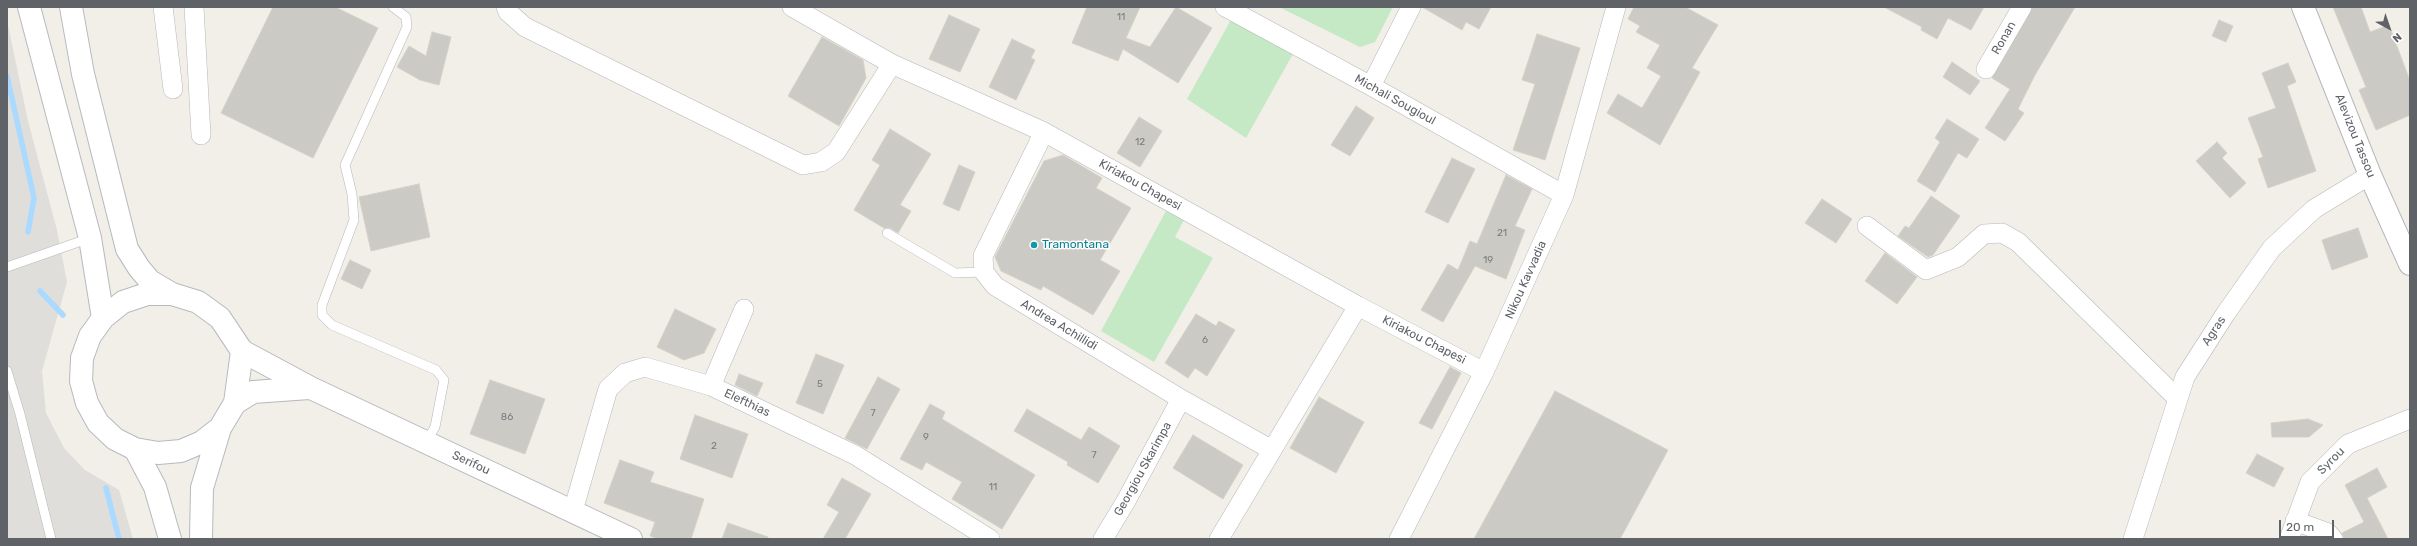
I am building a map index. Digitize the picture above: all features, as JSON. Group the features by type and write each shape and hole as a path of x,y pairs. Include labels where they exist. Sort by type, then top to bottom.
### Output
{"main road":[{"path":"29,7 90,238 103,318"},
{"path":"71,7 83,74 127,249 139,268 150,281 172,294 198,302 220,318 242,351 236,403 220,428 202,488 201,539"},
{"name":"Alevizou Tassou","path":"2303,7 2370,175 2410,264"},
{"path":"172,294 147,294 123,302 103,318 90,336 82,358 81,381 85,396 98,423 115,439 135,449 158,453 181,451 202,442 220,428"},
{"name":"Serifou","path":"242,351 311,388 631,539"},
{"name":"Serifou","path":"236,403 253,392 273,389 311,388"},
{"path":"135,449 155,487 170,539"}],"street":[{"path":"163,7 173,89"},
{"path":"194,7 201,135"},
{"path":"506,7 508,12 525,27 803,165 820,162 836,152 892,64"},
{"name":"Kiriakou Chapesi","path":"792,7 892,64 1044,132 1358,306 1484,372"},
{"path":"1371,86 1411,7"},
{"name":"Nikou Kavvadia","path":"1399,539 1484,372 1564,195 1616,7"},
{"name":"Ronan","path":"1986,70 2022,7"},
{"name":"Michali Sougioul","path":"1232,9 1564,195"},
{"path":"984,272 983,256 1044,132"},
{"name":"Agras","path":"2133,539 2185,377 2272,248 2314,209 2370,175"},
{"path":"1867,226 1926,270 1958,258 1984,234 2002,233 2018,242 2178,399"},
{"name":"Andrea Achillidi","path":"984,272 995,286 1181,399 1272,450"},
{"path":"1219,539 1358,306"},
{"path":"711,386 744,309"},
{"name":"Elefthias","path":"573,511 608,389 625,373 645,367 711,386 855,455 990,539"},
{"name":"Georgiou Skarimpa","path":"1103,539 1126,502 1181,399"},
{"name":"Syrou","path":"2289,539 2310,482 2348,444 2410,419"},
{"path":"2295,521 2328,533 2333,539"}],"lane":[{"path":"393,7 406,17 408,27 345,165 352,194 354,220 322,305 322,315 332,325 436,370 444,380 435,427 426,442"},
{"path":"886,233 955,272 984,272"},
{"path":"7,267 90,238"},
{"path":"7,371 20,414 51,539"}],"shaded area":[{"path":"7,20 28,121 57,230 67,282 42,371 46,413 64,448 85,470 119,490 133,539 7,539"}],"green space":[{"path":"1279,7 1393,7 1375,42 1360,47"},
{"path":"1232,18 1294,52 1246,138 1187,99"},
{"path":"1166,211 1184,220 1175,237 1213,258 1154,362 1101,331"}],"building":[{"path":"273,7 335,7 378,28 313,158 221,113"},
{"path":"1087,7 1140,7 1126,38 1150,47 1176,7 1212,28 1178,83 1123,49 1118,61 1072,43"},
{"path":"1422,7 1491,7 1479,29 1466,22 1462,30"},
{"path":"1634,7 1685,7 1718,25 1692,68 1700,72 1660,145 1607,113 1618,94 1642,108 1661,76 1647,68 1660,45 1636,32 1640,26 1628,19"},
{"path":"1884,7 1984,7 1971,30 1948,18 1937,39 1921,30 1922,27"},
{"path":"2033,7 2075,7 2035,75 2018,109 2024,113 2005,141 1985,128 2010,89 1992,78"},
{"path":"2333,7 2361,7 2370,32 2389,25 2410,81 2410,115 2376,130 2359,90 2366,87"},
{"path":"949,15 980,29 960,72 929,59"},
{"path":"2219,20 2233,26 2226,42 2212,36"},
{"path":"432,32 451,37 439,85 420,80 397,67 409,46 426,56"},
{"path":"1537,34 1580,48 1545,160 1513,150 1535,84 1522,80"},
{"path":"822,37 863,60 866,78 839,126 788,96"},
{"path":"1012,39 1035,50 1031,58 1035,60 1016,100 989,87"},
{"path":"1952,62 1980,81 1970,95 1943,77"},
{"path":"2288,63 2296,82 2287,86 2316,171 2268,188 2258,159 2263,157 2248,118 2276,108 2262,73"},
{"path":"1356,106 1374,118 1350,156 1331,145"},
{"path":"1139,117 1162,131 1140,167 1117,153"},
{"path":"1947,119 1979,139 1967,158 1958,153 1935,192 1917,181 1940,142 1935,138"},
{"path":"890,129 931,154 900,205 911,211 898,233 890,228 884,228 854,210 880,165 872,160"},
{"path":"2217,142 2227,153 2222,158 2246,183 2230,198 2196,161"},
{"path":"1063,155 1102,178 1096,188 1131,208 1100,260 1120,271 1093,315 1043,286 1041,290 1001,271 995,257 1044,161"},
{"path":"1452,158 1475,169 1448,223 1425,212"},
{"path":"959,165 975,172 959,211 943,204"},
{"path":"1506,175 1532,189 1515,226 1525,230 1506,279 1475,266 1443,322 1421,310 1448,264 1458,270 1470,241 1477,244"},
{"path":"419,184 430,237 371,251 359,197"},
{"path":"1931,196 1960,216 1933,255 1928,257 1898,236 1905,226 1909,228"},
{"path":"1822,199 1852,219 1836,243 1805,223"},
{"path":"2358,228 2368,257 2332,270 2322,240"},
{"path":"1885,253 1917,277 1897,304 1865,281"},
{"path":"350,260 371,270 362,289 341,279"},
{"path":"675,309 716,329 704,353 684,360 657,347"},
{"path":"1196,314 1216,326 1219,321 1235,330 1207,376 1195,368 1188,378 1165,363"},
{"path":"816,354 844,365 823,414 796,403"},
{"path":"1450,367 1461,373 1432,429 1419,423"},
{"path":"739,374 763,383 757,396 735,385"},
{"path":"878,377 900,389 867,449 845,438"},
{"path":"490,380 545,399 525,454 470,434"},
{"path":"1555,391 1668,450 1620,539 1474,539"},
{"path":"1319,397 1364,422 1336,473 1290,448"},
{"path":"930,404 945,412 942,419 1035,475 1002,529 952,499 962,482 926,462 922,470 900,459"},
{"path":"1027,409 1081,440 1089,427 1120,446 1098,483 1067,465 1068,462 1014,431"},
{"path":"695,415 748,434 732,478 680,459"},
{"path":"2308,419 2323,425 2309,437 2272,437 2271,423"},
{"path":"1193,435 1243,465 1223,499 1173,468"},
{"path":"2257,454 2284,468 2274,487 2246,473"},
{"path":"620,460 654,472 650,482 704,499 691,539 659,539 650,536 655,522 604,503"},
{"path":"2377,468 2387,487 2367,498 2388,539 2344,539 2342,533 2364,522 2345,485"},
{"path":"842,478 871,494 845,539 823,539 839,512 827,505"},
{"path":"728,523 768,537 768,539 722,539"}],"waterway":[{"path":"7,76 34,198 28,232"},
{"path":"40,291 63,315"},
{"path":"106,488 119,539"}],"place":[{"name":"Tramontana","path":"1034,245"}]}
